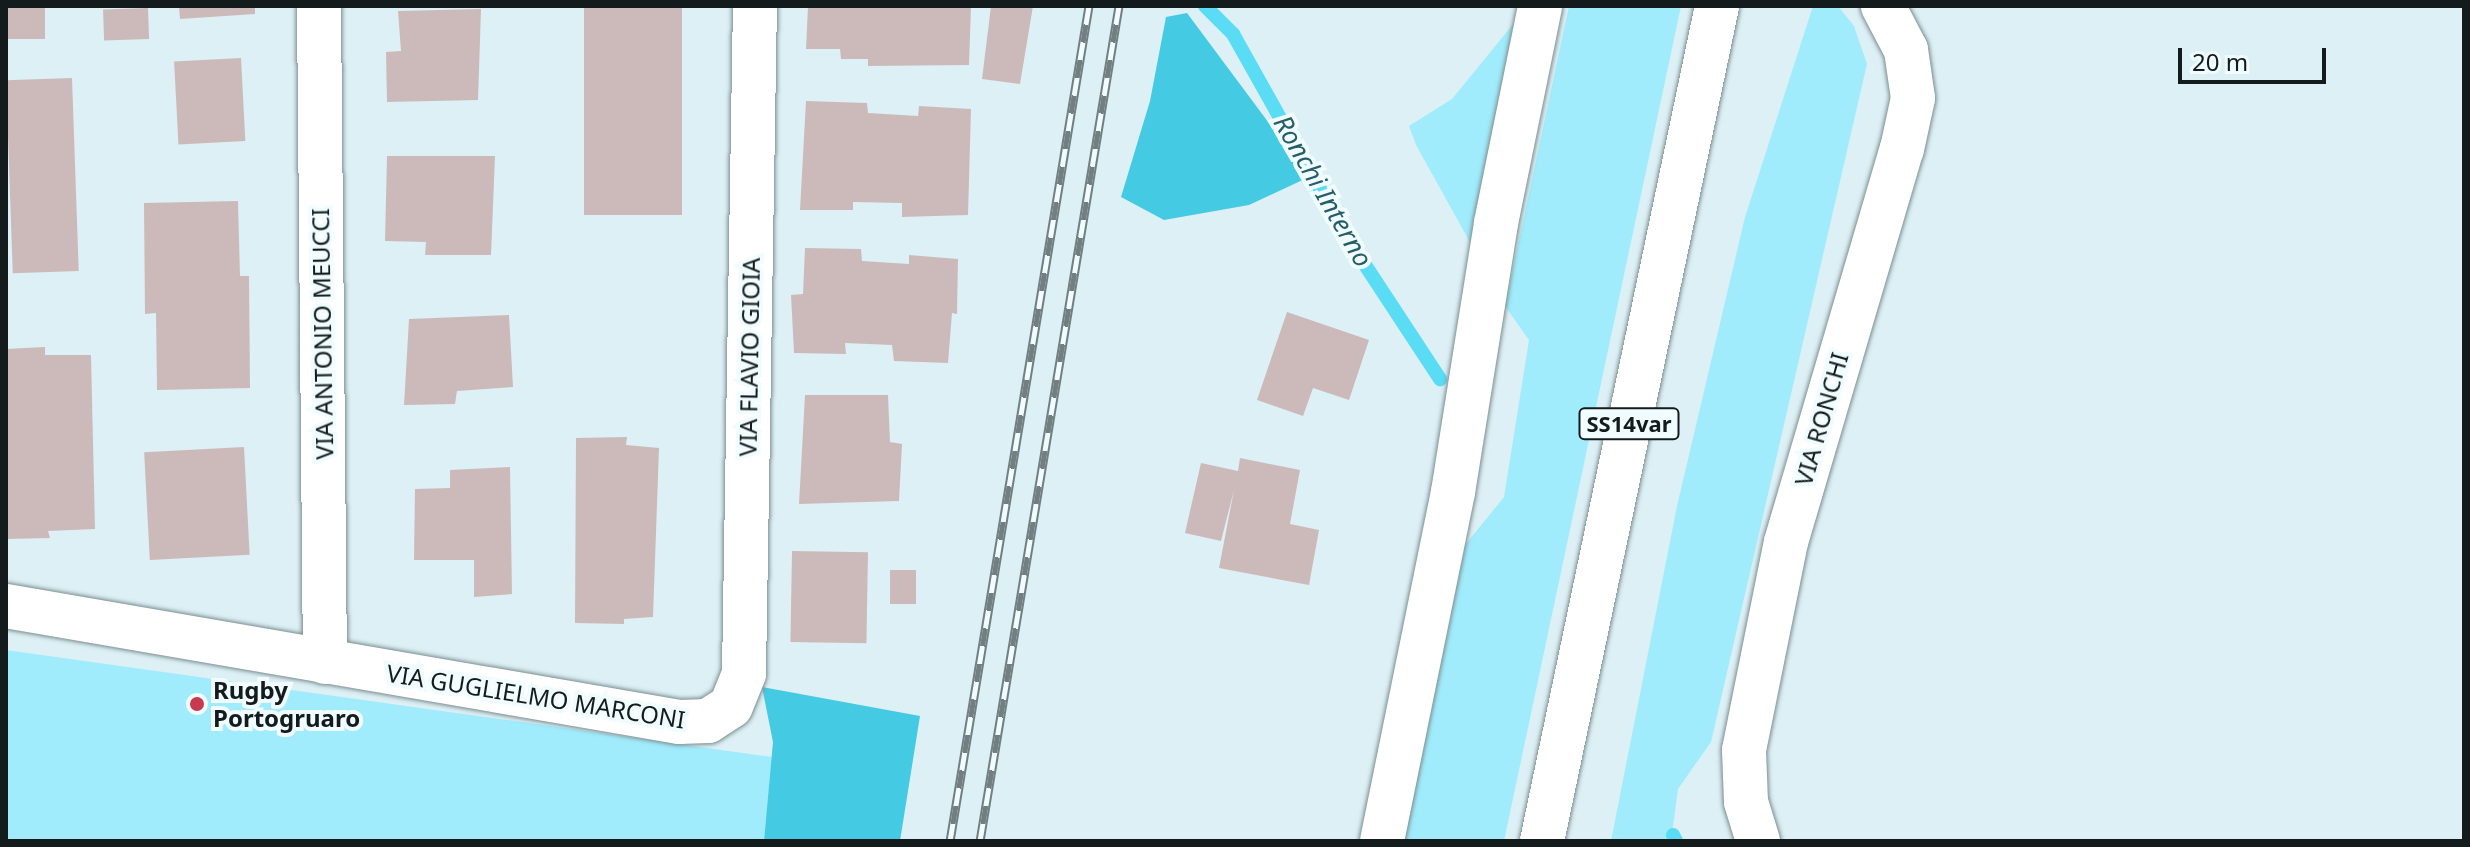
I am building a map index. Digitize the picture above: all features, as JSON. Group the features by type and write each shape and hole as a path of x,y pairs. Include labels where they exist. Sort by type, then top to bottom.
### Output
{"main road":[{"name":"VIA ANTONIO MEUCCI","path":"319,6 325,662"},
{"name":"VIA FLAVIO GIOIA","path":"731,706 744,673 755,6"},
{"path":"1382,841 1453,492 1496,223 1540,6"},
{"name":"SS14var","path":"1542,841 1717,6"},
{"name":"VIA RONCHI","path":"1758,841 1746,802 1744,750 1786,542 1902,149 1913,98 1906,50 1883,6"},
{"name":"VIA GUGLIELMO MARCONI","path":"6,606 679,722 708,721 731,706"}],"shaded area":[{"path":"1569,6 1681,6 1504,841 1402,841 1461,550 1504,497 1529,340 1505,306"},
{"path":"1813,6 1838,6 1854,26 1867,64 1711,742 1678,789 1671,841 1611,841 1677,506 1745,217"},
{"path":"1523,12 1471,244 1416,145 1409,126 1452,99"},
{"path":"1187,13 1309,177 1249,205 1164,220 1121,197 1150,101 1166,17"},
{"name":"Rugby Portogruaro","path":"6,650 772,757 764,841 6,841"},
{"path":"762,687 920,716 900,841 764,841 773,742"}],"building":[{"path":"6,6 45,6 45,39 6,39"},
{"path":"179,6 255,6 255,14 180,19"},
{"path":"584,6 682,6 682,215 584,215"},
{"path":"808,6 971,6 969,65 868,66 868,59 841,59 840,49 806,49"},
{"path":"991,6 1033,6 1020,84 982,79"},
{"path":"148,8 149,39 104,41 103,10"},
{"path":"481,9 478,100 387,102 386,52 401,51 398,11"},
{"path":"241,58 245,141 178,144 174,62"},
{"path":"72,78 79,271 13,273 6,80"},
{"path":"806,101 867,103 868,113 918,116 919,106 971,109 968,215 902,217 902,203 853,202 853,210 800,210"},
{"path":"387,156 495,156 491,255 425,255 426,242 385,241"},
{"path":"238,201 240,276 249,276 250,388 157,390 156,313 145,314 144,203"},
{"path":"805,248 861,249 862,261 909,264 909,255 958,259 957,314 952,313 948,363 894,361 892,345 845,343 846,354 794,353 791,295 803,294"},
{"path":"1287,312 1369,340 1349,400 1313,388 1303,416 1257,400"},
{"path":"509,315 513,387 457,391 455,404 404,405 409,319"},
{"path":"45,347 45,355 91,355 95,529 48,531 50,538 6,539 6,349"},
{"path":"805,395 888,395 890,442 902,444 899,501 799,504"},
{"path":"627,437 626,445 659,448 653,617 624,619 624,624 575,623 576,438"},
{"path":"244,447 250,555 150,560 144,452"},
{"path":"1240,458 1300,470 1290,524 1319,530 1309,585 1219,568 1234,490 1221,541 1185,533 1201,463 1238,471"},
{"path":"510,467 512,594 474,597 474,560 414,560 415,489 450,488 450,470"},
{"path":"792,551 868,552 866,643 790,642"},
{"path":"890,570 916,570 916,604 890,604"}],"waterway":[{"name":"Ronchi Interno","path":"1205,6 1233,34 1348,239 1440,379"},
{"name":"Ronchi Interno","path":"1673,835 1676,841"}],"railway":[{"path":"950,841 1089,6"},
{"path":"980,841 1119,6"}],"place":[{"name":"Rugby Portogruaro","path":"197,704"}]}
